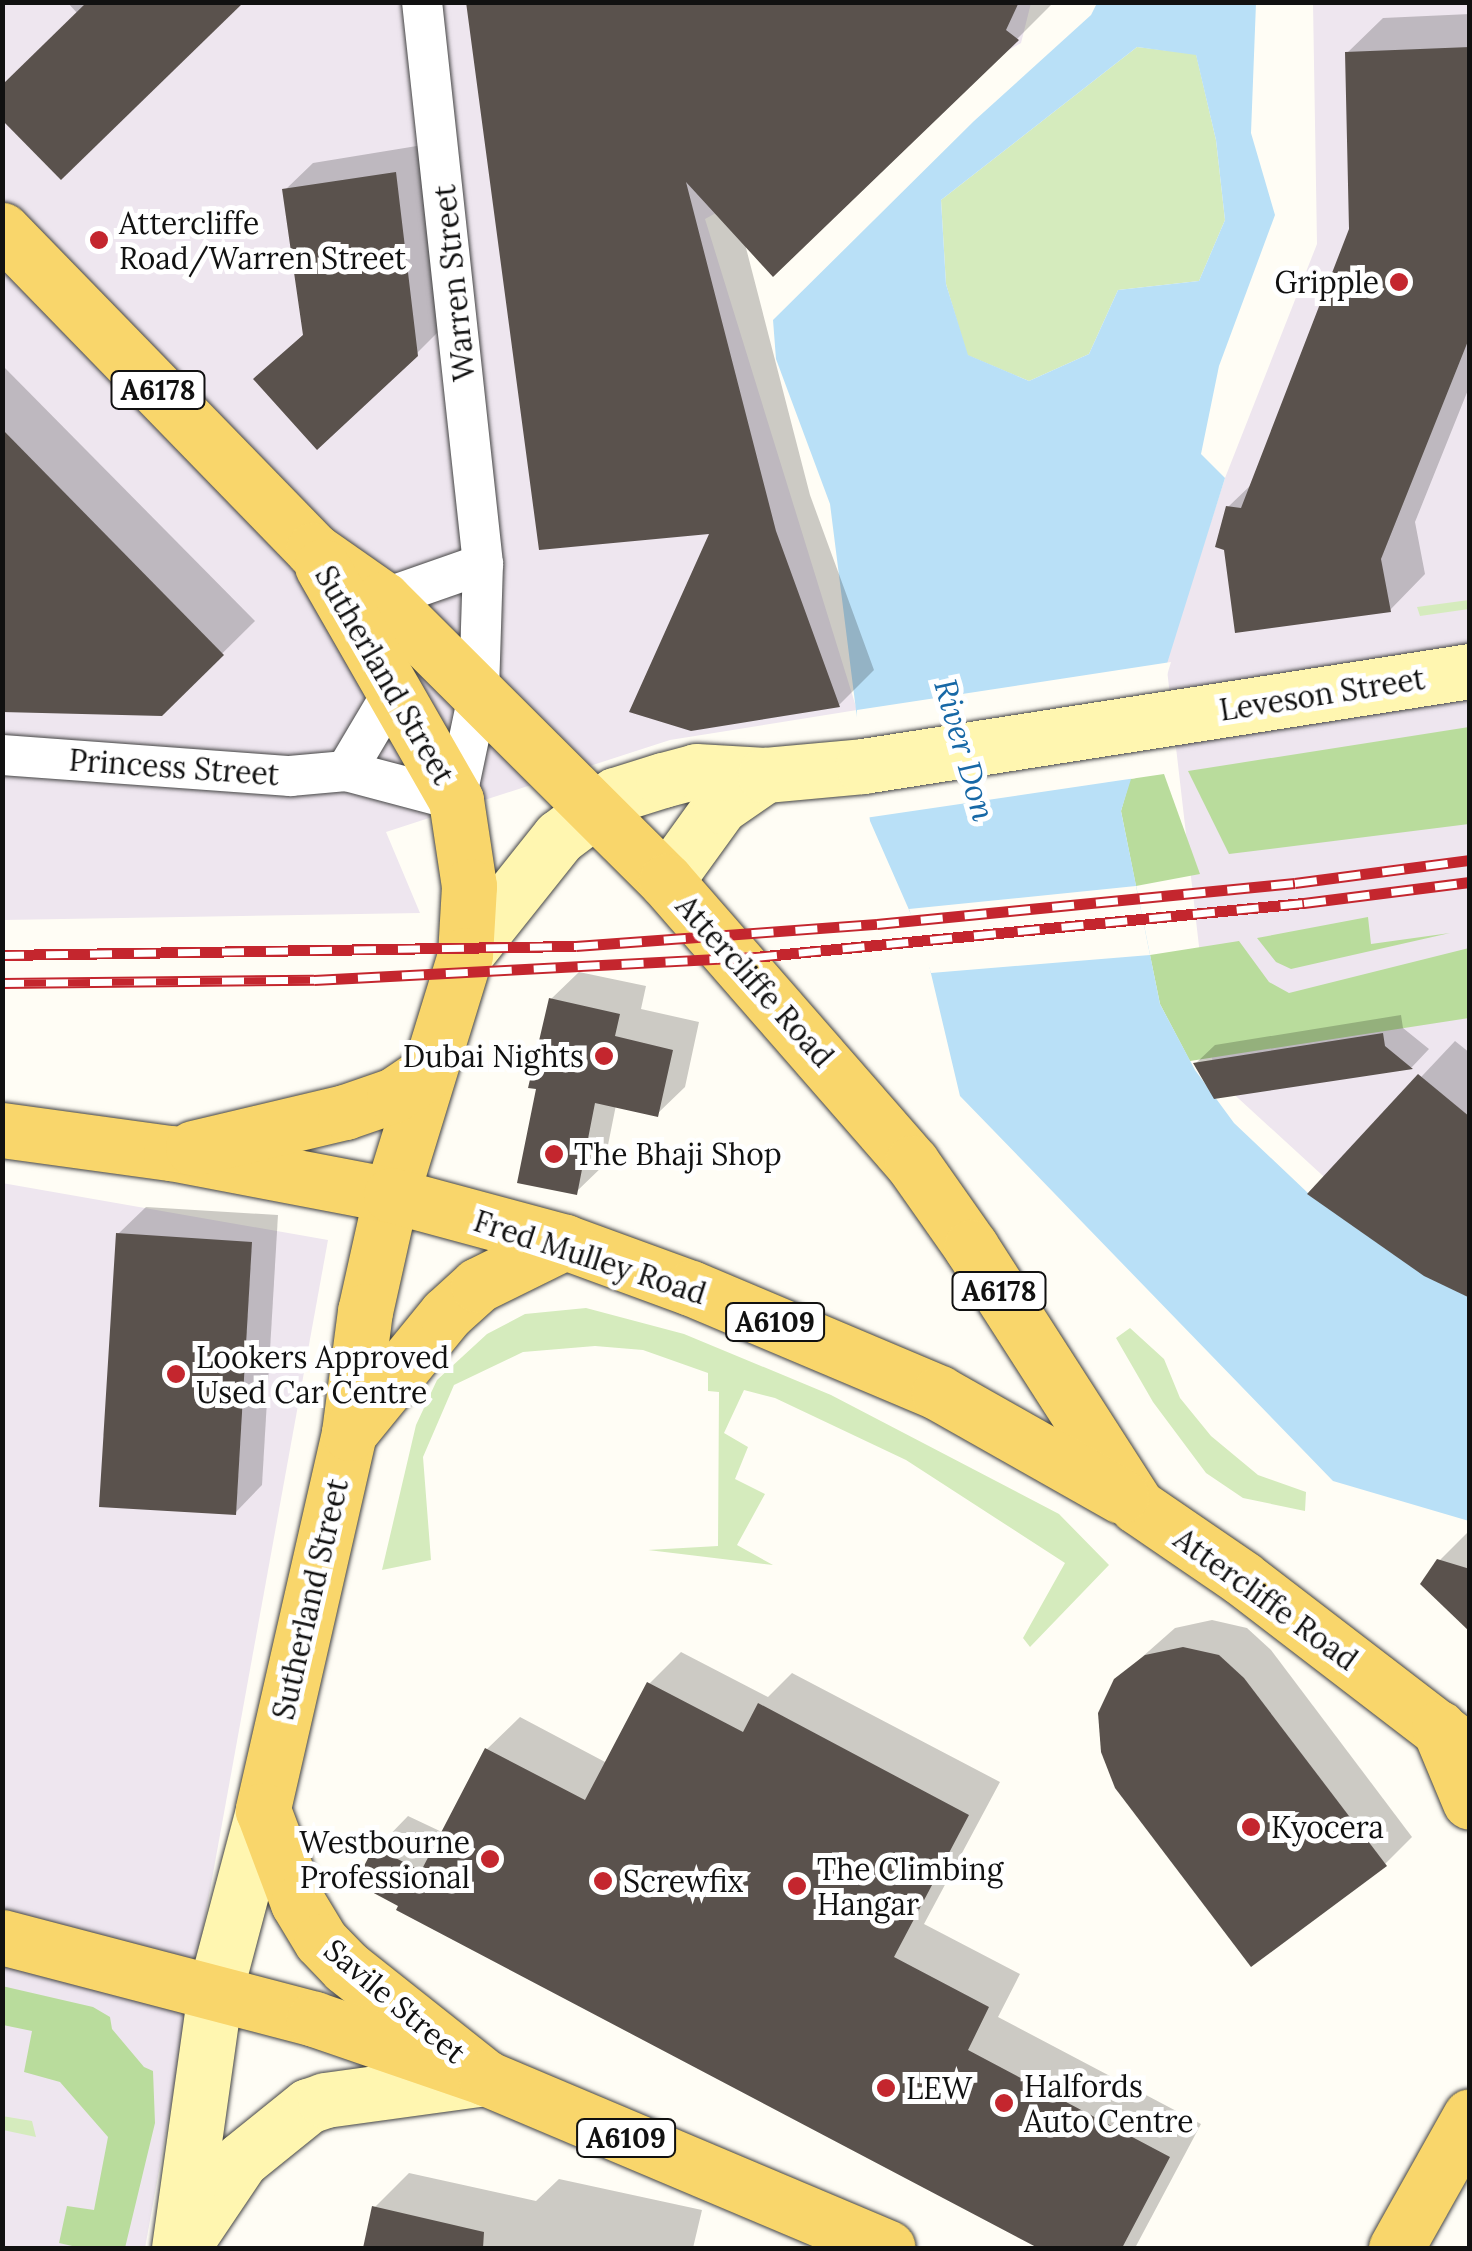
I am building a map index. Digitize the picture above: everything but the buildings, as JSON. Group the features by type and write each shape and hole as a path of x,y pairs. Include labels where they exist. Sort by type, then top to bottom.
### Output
{"main road":[{"name":"Attercliffe Road","path":"2,230 314,550 383,599 479,690 666,881 912,1163 971,1247 1136,1506 1242,1578 1454,1740"},
{"name":"Sutherland Street","path":"180,2248 215,1991 262,1810 349,1433 366,1311 390,1195 465,955 469,886 456,800 314,550"},
{"name":"Leveson Street","path":"765,775 863,766 1470,671"},
{"path":"596,807 614,794 696,772 765,775"},
{"path":"666,881 720,806 765,775"},
{"name":"Sutherland Street","path":"465,955 559,836 596,807"},
{"path":"170,1153 346,1112 394,1095 427,1073"},
{"name":"Fred Mulley Road","path":"2,1130 170,1153 390,1195 565,1242 692,1288 938,1393 1136,1506"},
{"path":"349,1433 446,1314 478,1285 565,1242"},
{"path":"1454,1740 1470,1802"},
{"name":"Savile Street","path":"262,1810 298,1903 321,1940 346,1967 486,2078"},
{"name":"A6109","path":"2,1936 215,1991"},
{"name":"Savile Street","path":"215,1991 314,2019 486,2078 888,2248"},
{"name":"Sutherland Street","path":"180,2248 241,2160 308,2106 325,2100 486,2078"},
{"path":"1396,2248 1470,2116"}],"street":[{"name":"Warren Street","path":"422,2 483,564 479,690"},
{"path":"383,599 483,564"},
{"path":"346,771 394,690"},
{"name":"Sutherland Street","path":"456,800 479,690"},
{"name":"Princess Street","path":"2,754 290,776 346,771 456,800"}],"shaded area":[{"path":"2,3 1031,3 1021,43 705,219 857,710 670,740 386,832 420,913 3,920"},
{"path":"1313,3 1469,3 1469,1280 1431,1275 1214,1076 1166,661 1225,478 1317,244"},
{"path":"2,1183 328,1240 145,2248 3,2248"}],"green space":[{"path":"1137,47 1196,54 1216,140 1225,220 1199,281 1118,290 1089,354 1029,381 967,355 946,284 941,200"},
{"path":"1469,600 1469,609 1420,616 1417,607"},
{"path":"1469,727 1469,824 1229,854 1188,771"},
{"path":"1164,774 1200,874 1136,886 1121,811 1130,779"},
{"path":"1368,917 1371,944 1450,933 1291,969 1276,962 1257,938"},
{"path":"1239,941 1269,982 1289,993 1469,948 1469,1018 1190,1061 1160,1004 1150,955"},
{"path":"586,1308 684,1334 831,1395 1059,1514 1109,1565 1030,1647 1023,1638 1065,1563 906,1460 775,1398 744,1390 724,1433 748,1447 735,1479 765,1494 737,1545 773,1565 648,1550 718,1546 719,1392 708,1391 708,1373 643,1350 595,1346 523,1352 454,1385 423,1457 431,1560 382,1570 416,1425 437,1380 487,1334 525,1314"},
{"path":"1130,1328 1164,1359 1180,1398 1211,1436 1258,1475 1306,1492 1305,1511 1243,1498 1206,1473 1153,1402 1116,1338"},
{"path":"2,1986 93,2007 110,2017 112,2029 144,2067 153,2071 155,2123 125,2248 81,2248 59,2243 67,2206 94,2210 108,2137 60,2082 24,2072 32,2031 3,2025"},
{"path":"2,2116 32,2121 36,2137 3,2130"}],"water":[{"name":"River Don","path":"1097,3 1256,3 1251,133 1275,215 1219,366 1201,454 1225,478 1121,811 1160,1004 1195,1070 1234,1123 1309,1194 1469,1294 1469,1521 1333,1481 960,1096 924,944 870,821 830,504 776,359 773,320 974,121 1091,15","holes":["1137,47 1196,55 1216,140 1225,220 1199,281 1118,290 1089,354 1029,381 968,355 946,284 941,200"]}],"pier":[{"path":"1171,662 1136,778 865,818 855,733 857,710"},
{"path":"1136,886 1150,955 931,973 909,909"}],"railway":[{"path":"2,955 576,946 877,924 1295,883 1470,860"},
{"path":"2,983 314,980 755,957 1304,903 1470,882"}],"place":[{"name":"Attercliffe Road/Warren Street","path":"99,240"},
{"name":"Gripple","path":"1399,282"},
{"name":"Dubai Nights","path":"604,1056"},
{"name":"The Bhaji Shop","path":"554,1154"},
{"name":"Lookers Approved Used Car Centre","path":"176,1374"},
{"name":"Kyocera","path":"1251,1827"},
{"name":"Westbourne Professional","path":"490,1859"},
{"name":"Screwfix","path":"603,1881"},
{"name":"The Climbing Hangar","path":"797,1886"},
{"name":"LEW","path":"886,2088"},
{"name":"Halfords Auto Centre","path":"1004,2103"}]}
